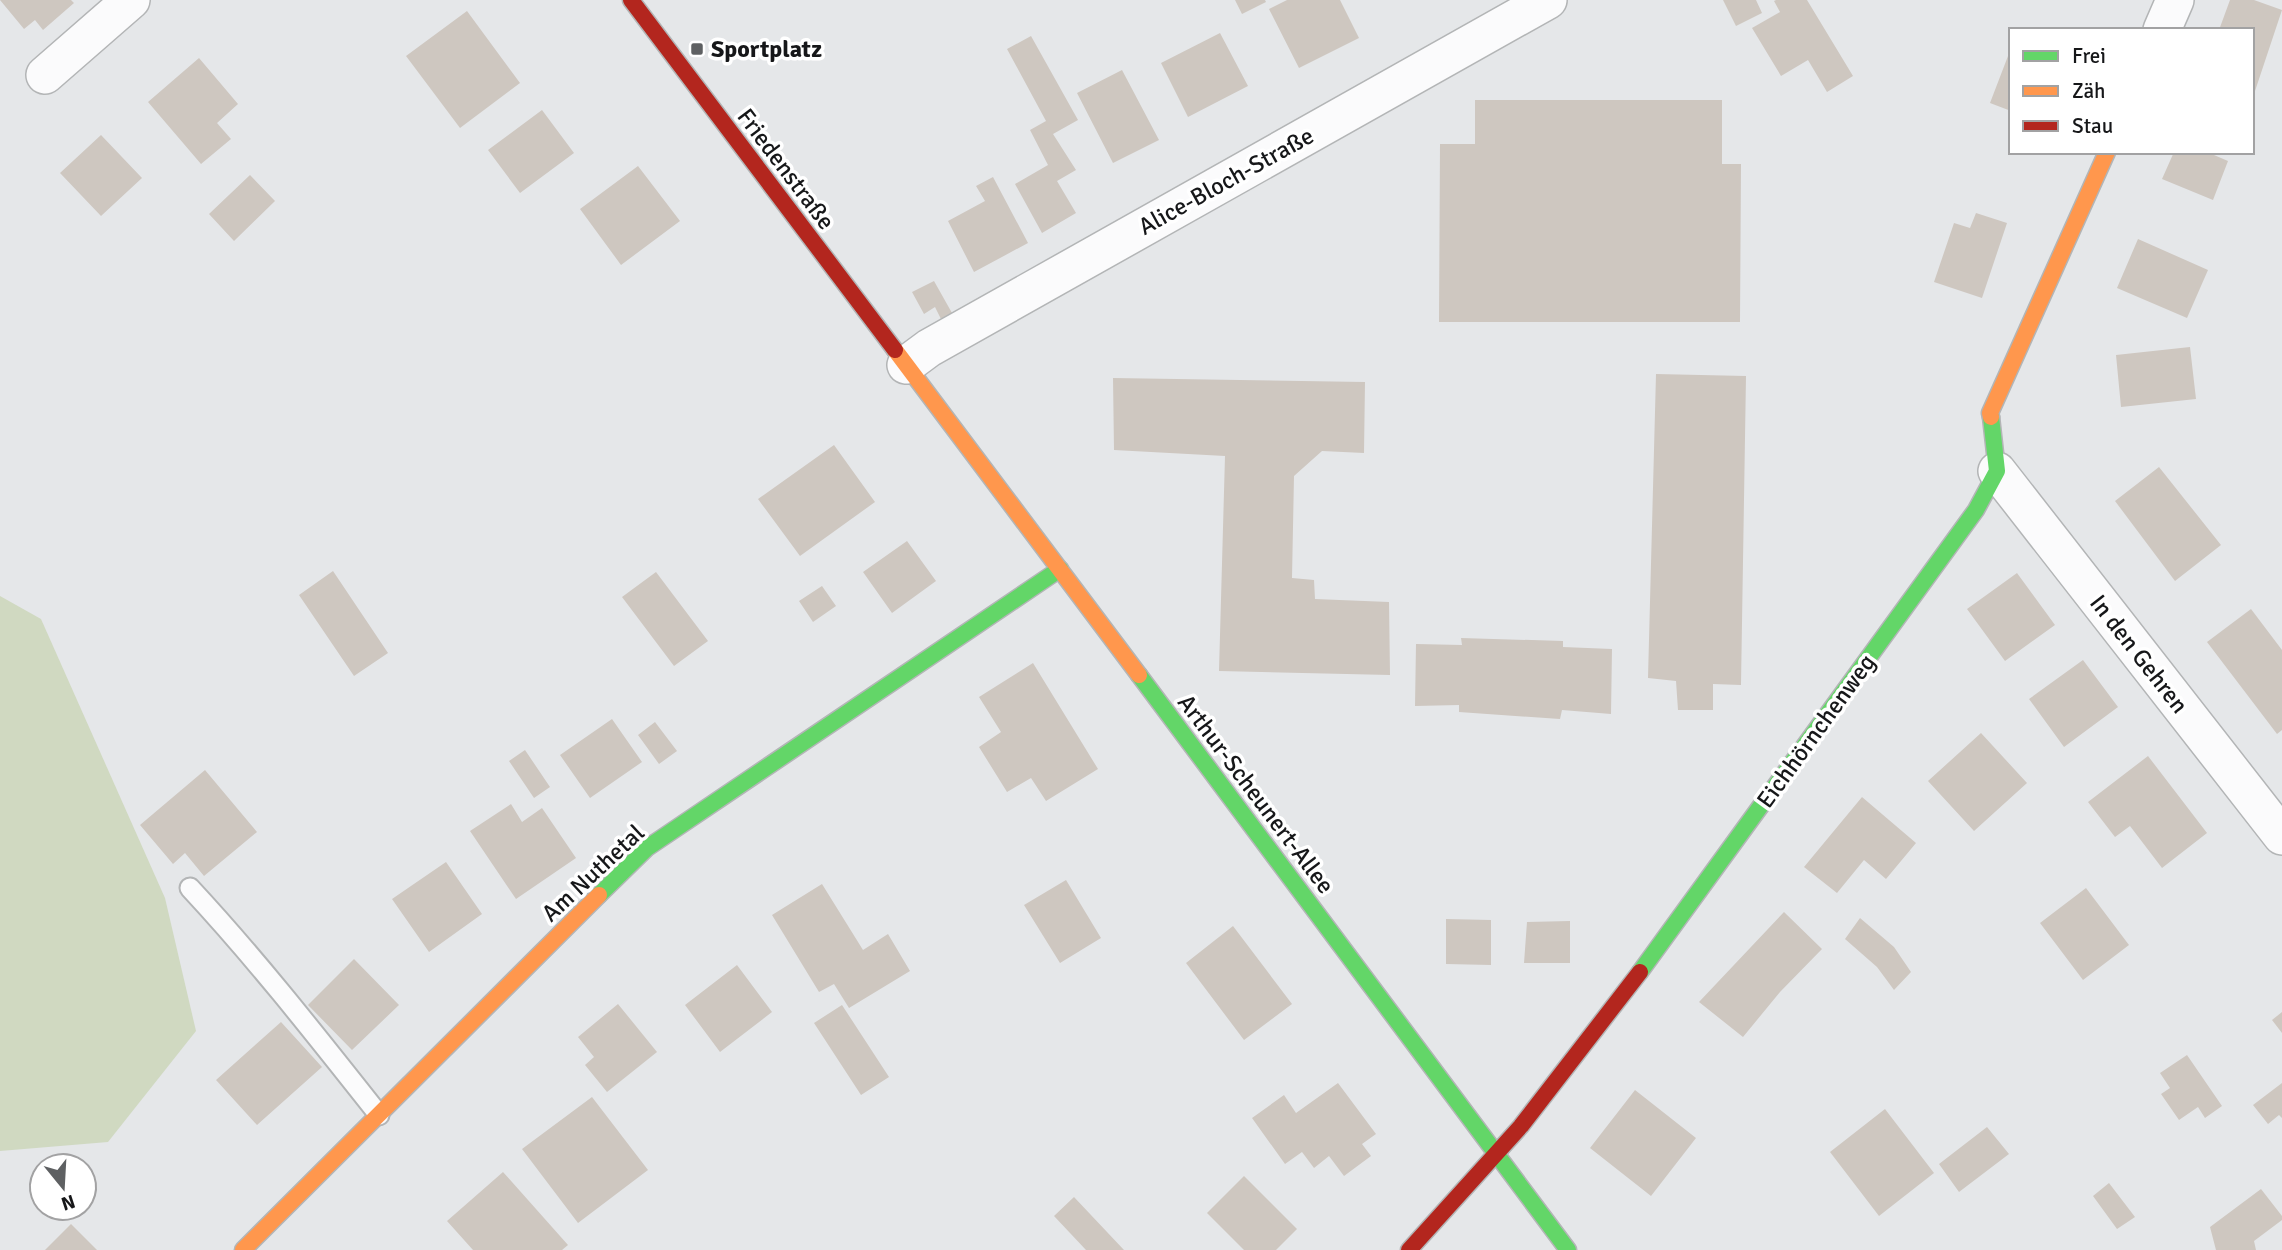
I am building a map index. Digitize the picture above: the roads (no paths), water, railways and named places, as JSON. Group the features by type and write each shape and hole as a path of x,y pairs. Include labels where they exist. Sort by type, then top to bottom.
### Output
{"street":[{"path":"45,75 131,0"},
{"name":"Friedenstraße","path":"631,0 906,365"},
{"path":"2163,28 2175,0"},
{"name":"Alice-Bloch-Straße","path":"906,365 929,348 1535,3"},
{"path":"1997,471 1990,414 2106,154"},
{"name":"Arthur-Scheunert-Allee","path":"906,365 1568,1250"},
{"name":"In den Gehren","path":"1997,471 2282,836"},
{"name":"Eichhörnchenweg","path":"1409,1250 1521,1126 1656,952 1976,510 1997,471"},
{"name":"Am Nuthetal","path":"243,1250 647,848 1060,569"}],"lane":[{"path":"190,888 307,1024 379,1115"}],"place":[{"name":"Sportplatz","path":"697,49"}]}
